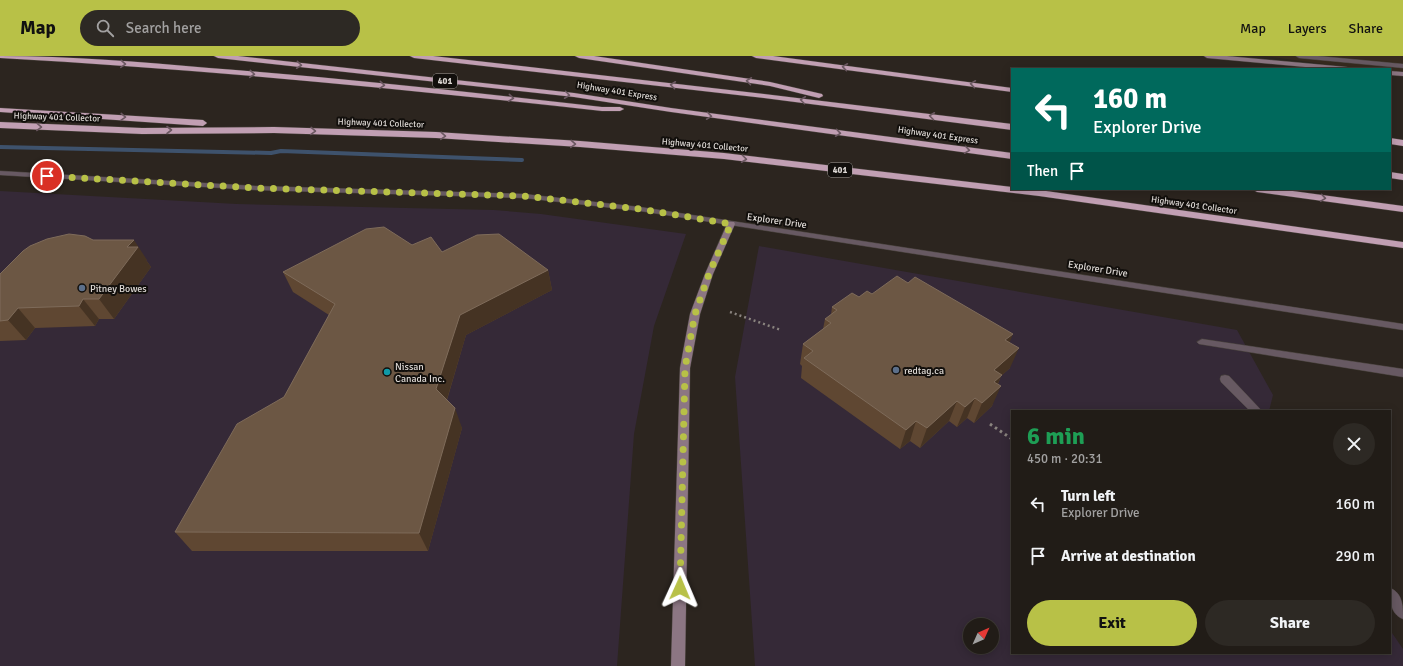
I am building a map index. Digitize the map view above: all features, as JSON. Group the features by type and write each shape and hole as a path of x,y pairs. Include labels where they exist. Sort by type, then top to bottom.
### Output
{"highway":[{"path":"0,56 216,71 447,91 602,108 670,110"},
{"name":"Highway 401 Express","path":"218,56 574,95 670,110 1011,156"},
{"name":"Highway 401 Express","path":"414,56 883,110 1011,127"},
{"path":"579,56 770,84 883,110"},
{"path":"756,56 1011,90"},
{"path":"0,110 151,119 274,130"},
{"name":"Highway 401 Collector","path":"0,125 142,131 274,130 436,135 580,144 724,156 1039,194 1403,245"},
{"path":"1391,141 1403,143"},
{"path":"1391,175 1403,177"},
{"path":"1264,190 1403,209"}],"street":[{"path":"1206,56 1337,68"},
{"path":"1299,56 1403,66"},
{"path":"1391,73 1403,74"},
{"name":"Explorer Drive","path":"0,173 256,188 524,196 640,209 1403,326"},
{"path":"678,666 685,368 695,314 709,274 731,224"},
{"path":"1202,342 1403,373"},
{"path":"1225,379 1256,410"},
{"path":"1391,595 1403,613"}],"path":[{"path":"730,312 781,330"},
{"path":"990,424 1011,438"}],"shaded area":[{"path":"1264,56 1403,56 1403,75 1391,73 1391,68 1354,68"},
{"path":"0,191 237,204 494,210 541,214 686,234 654,326 634,434 617,666 0,666"},
{"path":"759,246 1237,330 1273,395 1269,410 1011,410 1011,654 1391,654 1391,631 1403,649 1403,666 755,666 735,377"}],"building":[{"name":"Nissan Canada Inc.","path":"384,227 412,245 431,237 442,252 477,235 499,234 548,270 460,315 436,389 455,408 419,533 175,532 237,424 284,397 335,304 283,272 366,229"},
{"path":"69,234 85,236 93,240 134,240 127,247 138,247 99,299 83,299 79,306 18,308 8,320 0,321 0,274 30,246 47,239"},
{"path":"897,276 908,283 915,277 1013,334 1005,340 1019,348 994,370 1002,375 994,382 1001,386 982,403 975,398 965,407 957,401 927,428 916,421 906,430 804,358 813,351 803,344 831,323 825,319 837,310 832,307 852,293 859,297 867,291 872,294"}],"waterway":[{"path":"0,147 271,153 281,151 522,160"}],"place":[{"name":"Pitney Bowes","path":"82,288"},
{"name":"redtag.ca","path":"896,370"},
{"name":"Nissan Canada Inc.","path":"387,372"}],"route":[{"path":"47,176 256,188 524,196 640,209 731,224 709,274 695,314 685,368 680,588"}]}
